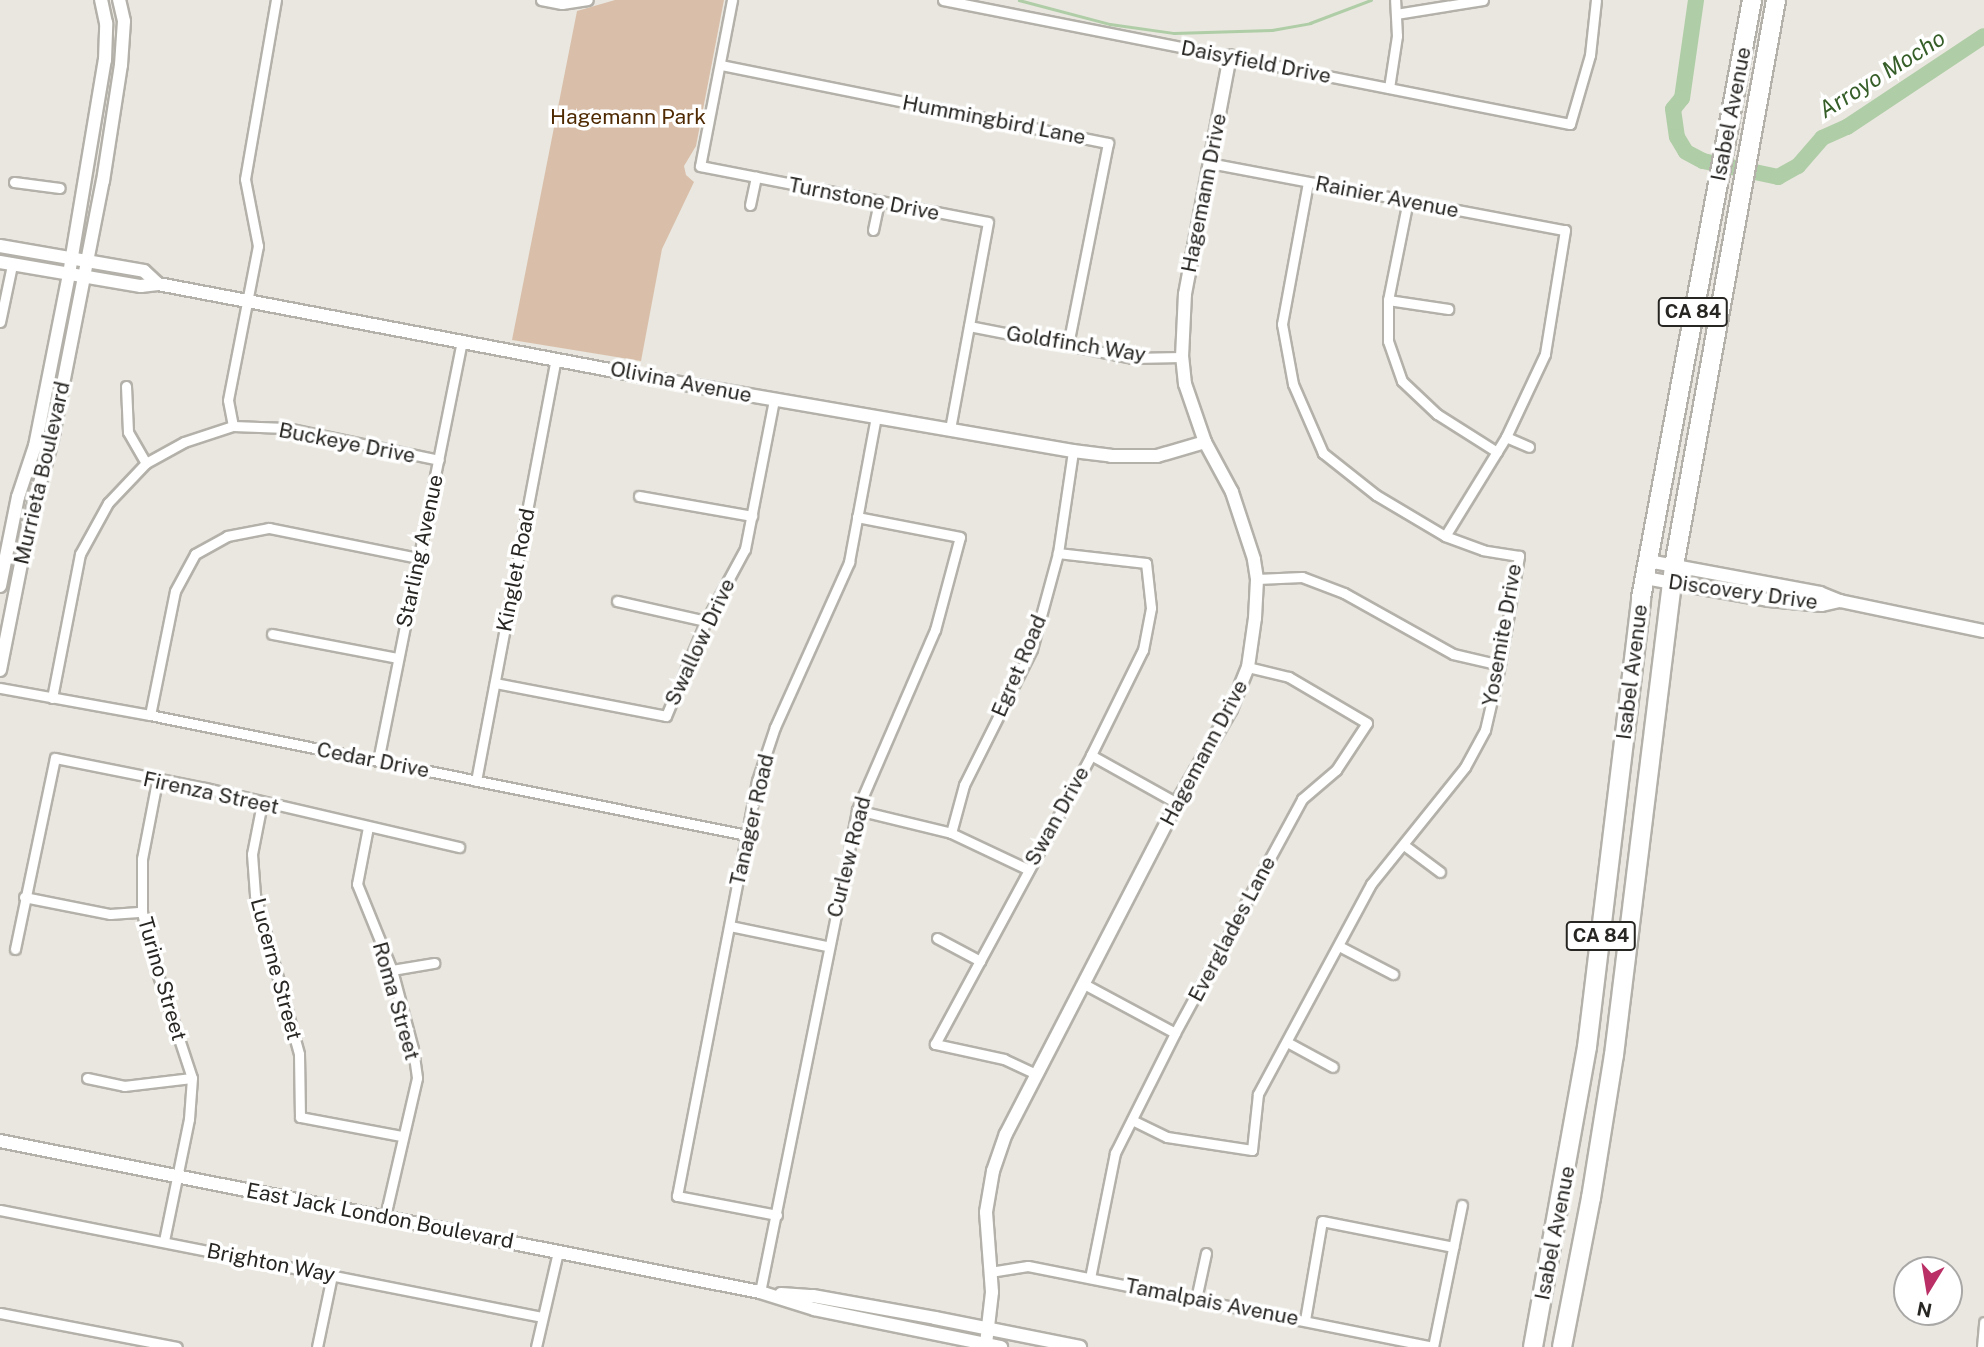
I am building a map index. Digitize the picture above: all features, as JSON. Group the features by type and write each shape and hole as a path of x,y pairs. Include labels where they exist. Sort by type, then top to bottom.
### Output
{"highway":[{"name":"Isabel Avenue","path":"1533,1347 1587,1047 1646,570 1752,0"},
{"name":"Isabel Avenue","path":"1562,1347 1591,1198 1614,1055 1674,575 1776,0"}],"street":[{"name":"Murrieta Boulevard","path":"0,586 18,497 35,446 69,274 106,60 106,23 101,0"},
{"name":"Murrieta Boulevard","path":"0,670 30,519 52,440 87,260 121,65 124,20 119,0"},
{"path":"233,426 228,400 258,246 245,178 276,0"},
{"path":"541,0 562,4 588,0"},
{"name":"Turnstone Drive","path":"732,0 700,166 988,222 950,429"},
{"name":"Daisyfield Drive","path":"943,0 1570,124 1590,55 1596,0"},
{"path":"1389,88 1397,36 1395,0"},
{"path":"1396,14 1483,0"},
{"name":"Hagemann Drive","path":"986,1344 992,1292 986,1212 993,1171 1006,1134 1177,803 1231,709 1248,667 1257,579 1254,559 1232,492 1205,442 1185,384 1182,357 1185,295 1230,57"},
{"name":"Hummingbird Lane","path":"721,65 1108,143 1069,345"},
{"name":"Rainier Avenue","path":"1209,163 1565,230 1545,354 1506,437"},
{"path":"750,205 756,177"},
{"path":"14,182 61,188"},
{"name":"Yosemite Drive","path":"1132,1120 1167,1137 1252,1150 1258,1094 1371,884 1465,767 1485,730 1500,665 1519,556 1483,550 1445,536 1376,495 1323,453 1293,384 1282,324 1308,182"},
{"path":"1408,200 1388,300 1388,341 1402,381 1437,414 1497,452"},
{"path":"873,230 879,202"},
{"name":"Olivina Avenue","path":"0,246 144,271 158,284"},
{"name":"Olivina Avenue","path":"6,264 141,286 158,284 246,303 774,400 1073,452 1111,456 1157,456 1205,442"},
{"path":"0,322 6,264"},
{"path":"1388,300 1448,309"},
{"name":"Goldfinch Way","path":"969,326 1132,358 1182,357"},
{"name":"Starling Avenue","path":"378,761 462,341"},
{"name":"Kinglet Road","path":"476,781 556,358"},
{"path":"126,386 128,432 146,463"},
{"name":"Swallow Drive","path":"495,683 666,716 706,621 745,549 774,400"},
{"name":"Tanager Road","path":"777,1215 677,1196 757,781 775,727 849,562 876,417"},
{"name":"Buckeye Drive","path":"52,698 80,554 108,503 146,463 184,442 233,426 286,428 439,460"},
{"path":"1445,536 1506,437 1529,447"},
{"name":"Egret Road","path":"951,833 964,785 1032,649 1058,553 1073,452"},
{"path":"639,496 752,516"},
{"name":"Curlew Road","path":"760,1292 827,946 857,810 935,629 960,537 857,517"},
{"path":"150,715 175,591 195,554 227,536 269,528 418,558"},
{"name":"Swan Drive","path":"1036,1074 1004,1059 935,1044 1027,869 1091,755 1143,650 1151,608 1146,563 1058,553"},
{"name":"Discovery Drive","path":"1646,570 1820,593 1840,601 1984,631"},
{"path":"1257,579 1302,577 1344,593 1453,654 1500,665"},
{"path":"617,601 706,621"},
{"path":"272,634 398,658"},
{"name":"Everglades Lane","path":"1090,1278 1115,1153 1175,1033 1302,799 1336,770 1367,723 1289,677 1248,667"},
{"name":"Cedar Drive","path":"0,688 150,715 746,835"},
{"path":"1091,755 1177,803"},
{"name":"Firenza Street","path":"24,897 55,758 157,781 205,788 459,846"},
{"name":"Turino Street","path":"157,781 142,859 142,912 152,957 192,1078 189,1119 164,1241"},
{"name":"Lucerne Street","path":"262,803 252,854 255,895 299,1054 300,1116 402,1136"},
{"path":"857,810 951,833 1027,869"},
{"name":"Roma Street","path":"368,827 357,884 392,970 413,1049 417,1078 385,1217"},
{"path":"1404,845 1440,872"},
{"path":"15,949 24,897 110,914 142,912"},
{"path":"730,926 827,946"},
{"path":"937,937 980,961"},
{"path":"1339,946 1393,974"},
{"path":"392,970 435,963"},
{"path":"1084,984 1175,1033"},
{"path":"1287,1042 1333,1067"},
{"path":"87,1078 124,1086 192,1078"},
{"name":"East Jack London Boulevard","path":"0,1141 760,1292 814,1309 1001,1347"},
{"path":"1433,1347 1462,1205"},
{"name":"Brighton Way","path":"0,1210 542,1317"},
{"path":"1304,1320 1322,1221 1453,1247"},
{"path":"536,1347 558,1252"},
{"path":"1196,1299 1206,1253"},
{"name":"Tamalpais Avenue","path":"990,1272 1028,1266 1433,1347"},
{"path":"317,1347 332,1275"},
{"name":"East Jack London Boulevard","path":"760,1292 813,1296 1080,1347"},
{"path":"0,1313 177,1347"},
{"path":"1982,1347 1984,1322"},
{"path":"1375,1347 1377,1336"}],"green space":[{"name":"Hagemann Park","path":"615,0 724,0 696,146 684,166 686,175 694,182 662,249 641,361 512,340 577,11"}],"waterway":[{"name":"Arroyo Mocho","path":"1019,0 1110,24 1174,33 1272,30 1310,23 1371,0"},
{"name":"Arroyo Mocho","path":"1696,0 1682,98 1673,109 1677,137 1686,152 1703,161 1778,177 1798,166 1822,138 1847,127 1984,36"}]}
